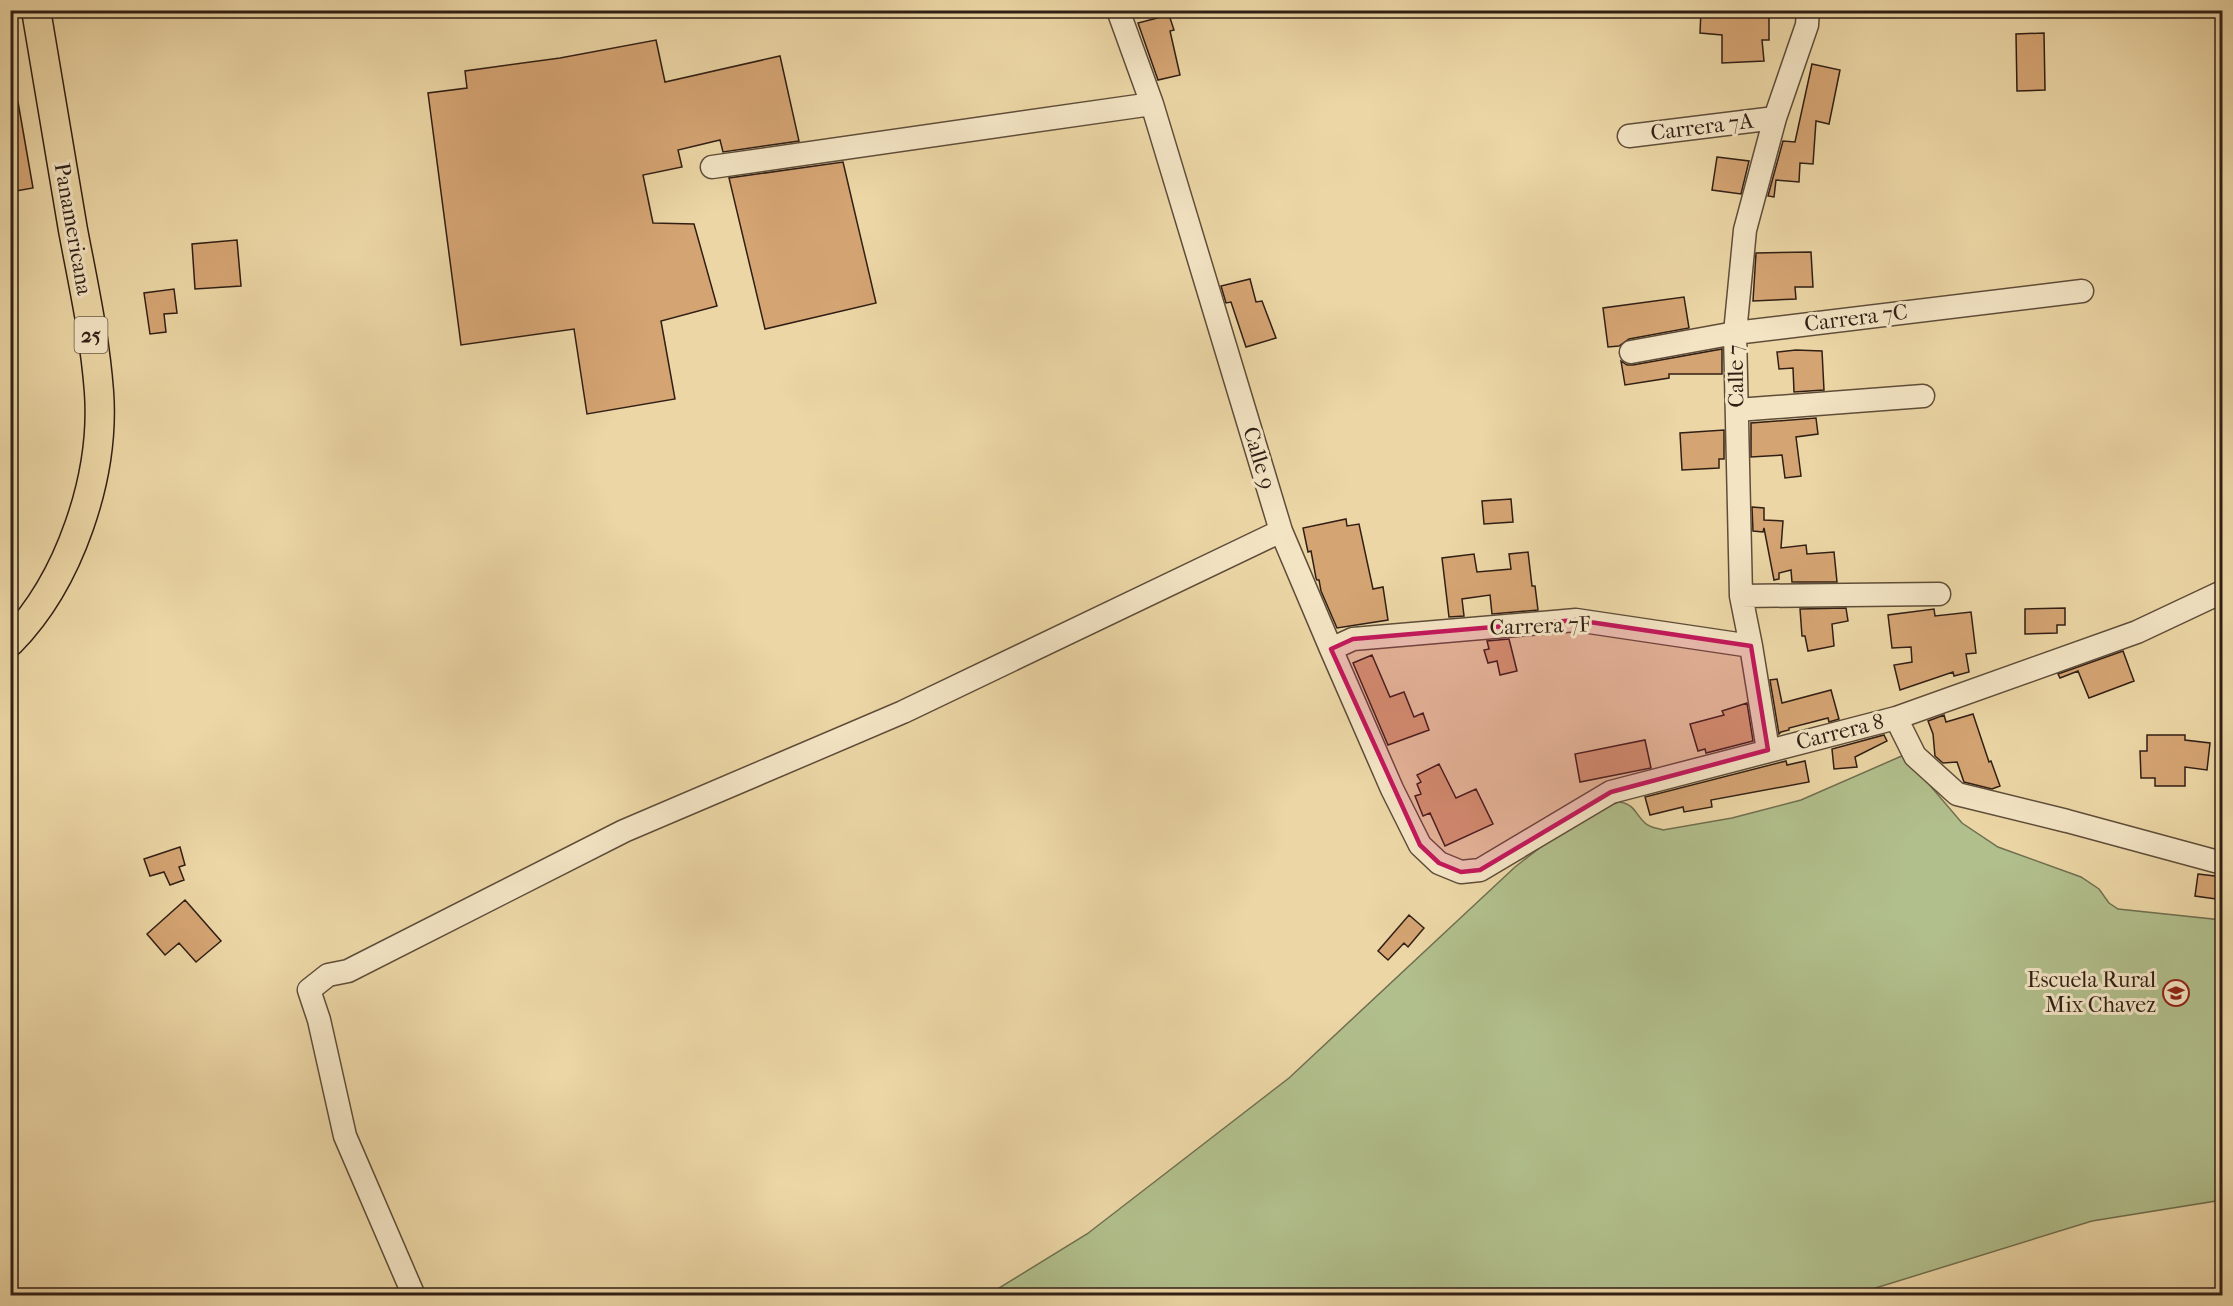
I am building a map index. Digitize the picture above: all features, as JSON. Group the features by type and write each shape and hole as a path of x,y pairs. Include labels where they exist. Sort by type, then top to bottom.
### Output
{"main road":[{"name":"Panamericana","path":"10,642 21,631 52,585 70,548 87,500 98,449 99,393 91,335 36,10"}],"street":[{"name":"Calle 9","path":"1118,10 1152,104 1281,531 1392,789 1420,844 1439,863 1461,872"},
{"name":"Calle 7","path":"1768,750 1741,596 1735,333 1745,230 1775,118 1807,26 1808,10"},
{"path":"712,167 1152,104"},
{"name":"Carrera 7A","path":"1629,136 1775,118"},
{"name":"Carrera 7C","path":"1631,352 1735,333 2082,291"},
{"path":"1737,410 1923,396"},
{"path":"414,1296 345,1136 319,1020 309,990 328,975 348,971 624,831 903,712 1281,531"},
{"name":"Carrera 8","path":"1461,872 1480,870 1611,792 1896,718 2137,632 2223,592"},
{"path":"1741,596 1939,594"},
{"name":"Carrera 7F","path":"1331,649 1353,639 1575,620 1751,646"},
{"path":"1896,718 1915,756 1957,794 2223,863"}],"highlighted area":[{"path":"1576,620 1751,646 1768,750 1611,792 1480,870 1461,872 1439,863 1420,845 1331,649 1353,639"}],"green space":[{"path":"1904,755 1962,823 1998,847 2081,877 2099,889 2109,903 2118,909 2222,920 2222,1200 2092,1221 1853,1295 986,1296 1087,1234 1289,1078 1515,867 1579,817 1619,802 1632,807 1647,825 1663,830 1732,818 1801,800"}],"building":[{"path":"1701,10 1769,10 1769,40 1762,40 1764,61 1722,63 1722,35 1700,33"},
{"path":"1169,15 1174,30 1170,31 1180,75 1158,80 1138,23"},
{"path":"2044,33 2045,90 2017,91 2016,34"},
{"path":"656,40 665,82 780,56 799,141 723,152 720,140 678,150 682,167 643,175 653,223 694,224 717,306 661,321 675,399 587,414 574,329 461,345 428,93 467,88 465,71 560,58"},
{"path":"1812,64 1840,70 1829,124 1816,121 1813,164 1800,163 1799,182 1776,180 1774,197 1768,196 1783,141 1795,142"},
{"path":"18,102 33,188 10,192 10,103"},
{"path":"1717,157 1749,161 1741,194 1712,190"},
{"path":"843,162 876,303 765,329 729,178"},
{"path":"237,240 241,286 195,289 192,244"},
{"path":"1811,252 1813,287 1795,287 1796,299 1753,301 1756,253"},
{"path":"1250,279 1256,302 1262,301 1276,338 1246,347 1231,302 1226,303 1221,286"},
{"path":"174,289 177,313 164,314 166,332 150,334 144,293"},
{"path":"1684,297 1689,328 1629,339 1619,346 1608,347 1603,308"},
{"path":"1722,349 1722,374 1669,374 1669,378 1625,385 1621,361 1627,365 1633,365"},
{"path":"1822,351 1824,390 1794,392 1793,368 1779,369 1777,352"},
{"path":"1816,418 1818,434 1796,437 1801,476 1785,478 1782,455 1751,457 1751,423"},
{"path":"1724,430 1724,459 1719,459 1719,468 1682,470 1680,433"},
{"path":"1511,499 1513,522 1484,524 1482,501"},
{"path":"1752,507 1764,508 1764,520 1783,521 1781,548 1806,545 1807,554 1834,552 1837,582 1792,582 1791,570 1779,573 1779,579 1774,580 1764,528 1763,532 1753,531"},
{"path":"1346,519 1347,526 1359,524 1373,589 1383,587 1388,620 1337,628 1321,591 1303,528"},
{"path":"1528,552 1532,586 1535,586 1538,610 1492,614 1490,595 1462,599 1464,616 1449,617 1442,558 1474,554 1477,572 1511,569 1509,554"},
{"path":"1846,608 1848,621 1832,624 1834,646 1808,651 1805,636 1802,636 1800,609"},
{"path":"2065,608 2065,625 2057,625 2057,633 2025,634 2025,609"},
{"path":"1934,609 1935,616 1971,612 1976,653 1966,654 1969,672 1954,676 1953,672 1900,690 1894,665 1912,662 1911,647 1892,648 1888,615"},
{"path":"1509,639 1517,671 1500,675 1497,661 1488,663 1484,650 1489,649 1487,641"},
{"path":"2123,651 2134,681 2089,698 2078,671 2060,678 2058,674"},
{"path":"1372,655 1390,697 1404,692 1414,717 1423,713 1429,730 1388,745 1353,663"},
{"path":"1777,679 1782,703 1831,690 1839,719 1829,722 1828,718 1789,728 1779,734 1770,680"},
{"path":"1747,703 1753,741 1706,753 1705,749 1698,751 1690,724 1724,715 1722,711"},
{"path":"1973,714 1989,762 1991,761 2000,786 1992,789 1964,782 1957,762 1943,763 1935,756 1933,734 1928,721 1944,715 1946,722"},
{"path":"1884,735 1887,741 1855,757 1857,767 1834,769 1832,749"},
{"path":"2147,735 2185,735 2185,740 2210,743 2207,770 2185,767 2185,786 2155,786 2155,778 2141,778 2140,751 2147,751"},
{"path":"1645,740 1651,768 1580,782 1575,754"},
{"path":"1786,761 1787,765 1805,761 1809,782 1711,800 1712,807 1684,812 1683,807 1650,815 1645,797"},
{"path":"1439,764 1456,798 1476,789 1493,824 1445,846 1430,813 1423,816 1415,796 1421,794 1417,784 1421,782 1417,775"},
{"path":"180,847 185,865 179,867 184,880 170,885 164,872 150,876 144,859"},
{"path":"2198,874 2223,877 2223,900 2195,896"},
{"path":"185,900 221,941 196,962 179,943 165,955 147,934"},
{"path":"1409,915 1424,928 1408,947 1404,943 1388,960 1378,951"}],"place":[{"name":"Escuela Rural Mix Chavez","path":"2176,993"}]}
